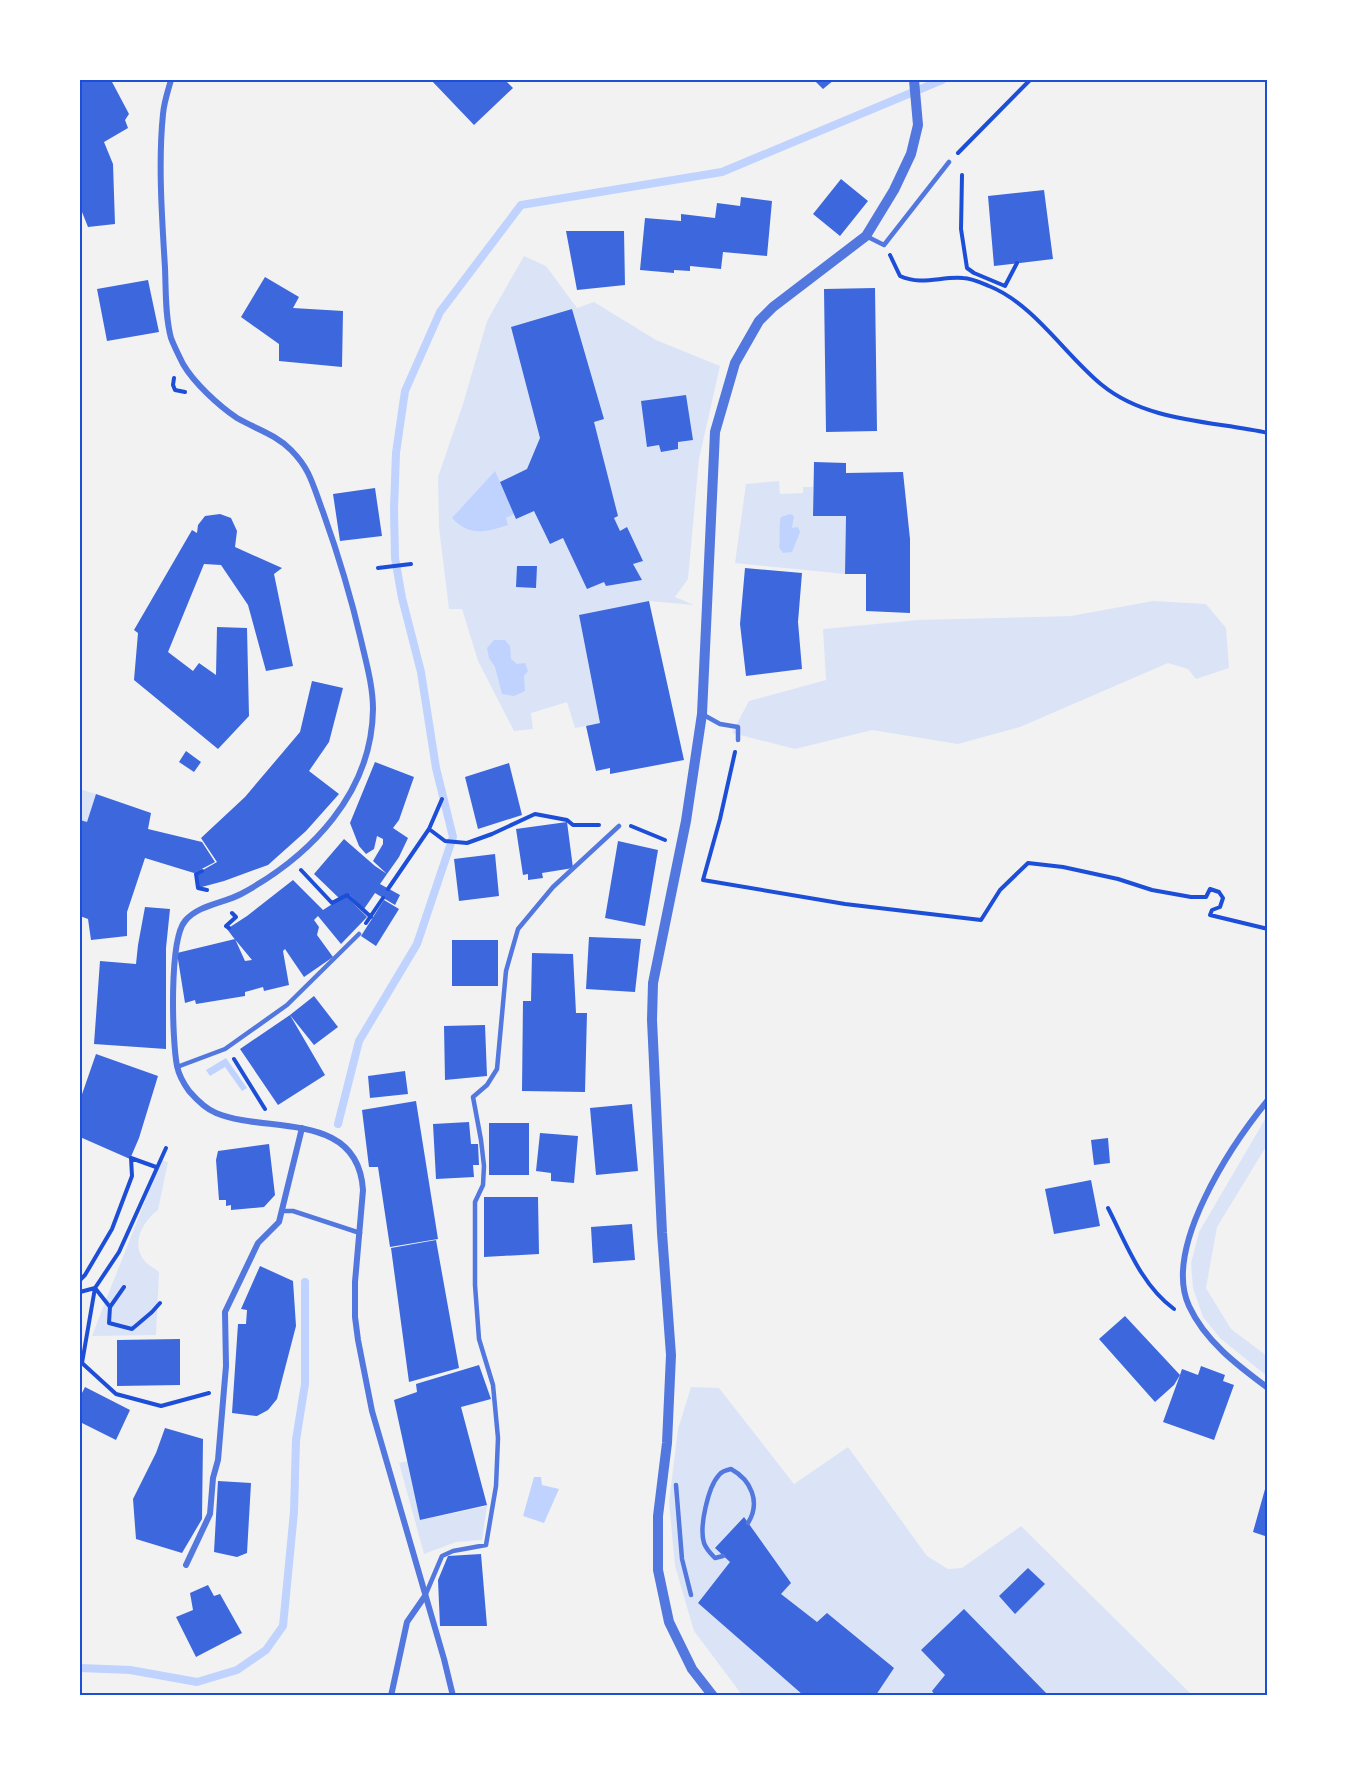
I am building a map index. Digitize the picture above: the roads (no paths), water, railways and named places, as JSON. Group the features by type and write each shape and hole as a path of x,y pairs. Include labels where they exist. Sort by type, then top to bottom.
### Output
{"street":[{"path":"171,80 163,111 161,216 171,339 184,365 202,389 236,418 273,435 292,452 308,473 351,596 369,673 373,706 367,757 358,781 343,807 326,828 292,861 264,881 237,896 194,913 184,922 177,935 174,958 173,1003 177,1067 183,1083 195,1098 214,1113 243,1120 302,1128 323,1134 346,1148 358,1166 363,1190 355,1282 355,1317 358,1340 372,1411 453,1695"},
{"path":"713,1695 692,1670 669,1622 658,1570 658,1516 667,1443 671,1355 662,1222 652,1003 653,983 686,821 702,714 715,432 735,363 759,321 773,307 866,236 894,190 911,154 918,125 914,80"},
{"path":"1268,1100 1249,1123 1203,1202 1189,1234 1182,1270 1188,1305 1210,1340 1268,1388"},
{"path":"186,1565 210,1514 213,1478 218,1460 226,1365 225,1312 258,1243 279,1222 302,1128"},
{"path":"391,1695 407,1622 425,1596"}],"lane":[{"path":"866,236 884,245 949,162"},
{"path":"702,714 720,724 738,727 738,740"},
{"path":"425,1596 442,1556 453,1551 486,1545 496,1486 498,1438 493,1385 479,1339 477,1318 475,1202 483,1185 484,1166 472,1096 487,1085 496,1069 506,971 518,929 553,887 619,826"},
{"path":"177,1067 225,1049 287,1005 359,934"},
{"path":"282,1211 293,1211 360,1233"},
{"path":"723,1556 715,1558 709,1552 704,1542 703,1531 712,1484 720,1472 731,1469 743,1476 750,1488 754,1500 752,1515 748,1523"},
{"path":"676,1485 682,1559 691,1595"}],"water":[{"path":"495,471 514,514 506,518 508,525 485,531 465,528 452,518"},
{"path":"790,514 794,516 792,528 798,527 800,532 792,552 783,553 779,547 780,521 781,517"},
{"path":"494,640 505,640 510,646 511,659 517,664 525,663 528,671 524,676 525,691 514,696 502,694 487,648"},
{"path":"226,1058 247,1088 242,1091 225,1067 210,1076 206,1070"},
{"path":"534,1477 541,1477 542,1485 559,1489 544,1523 523,1516"}],"waterway":[{"path":"338,1124 359,1041 417,944 453,837 436,768 421,672 402,598 395,558 396,453 405,391 440,312 521,205 722,172 942,80"},
{"path":"80,1668 130,1670 197,1682 237,1670 266,1650 283,1626 294,1512 296,1440 305,1384 305,1282"}]}
